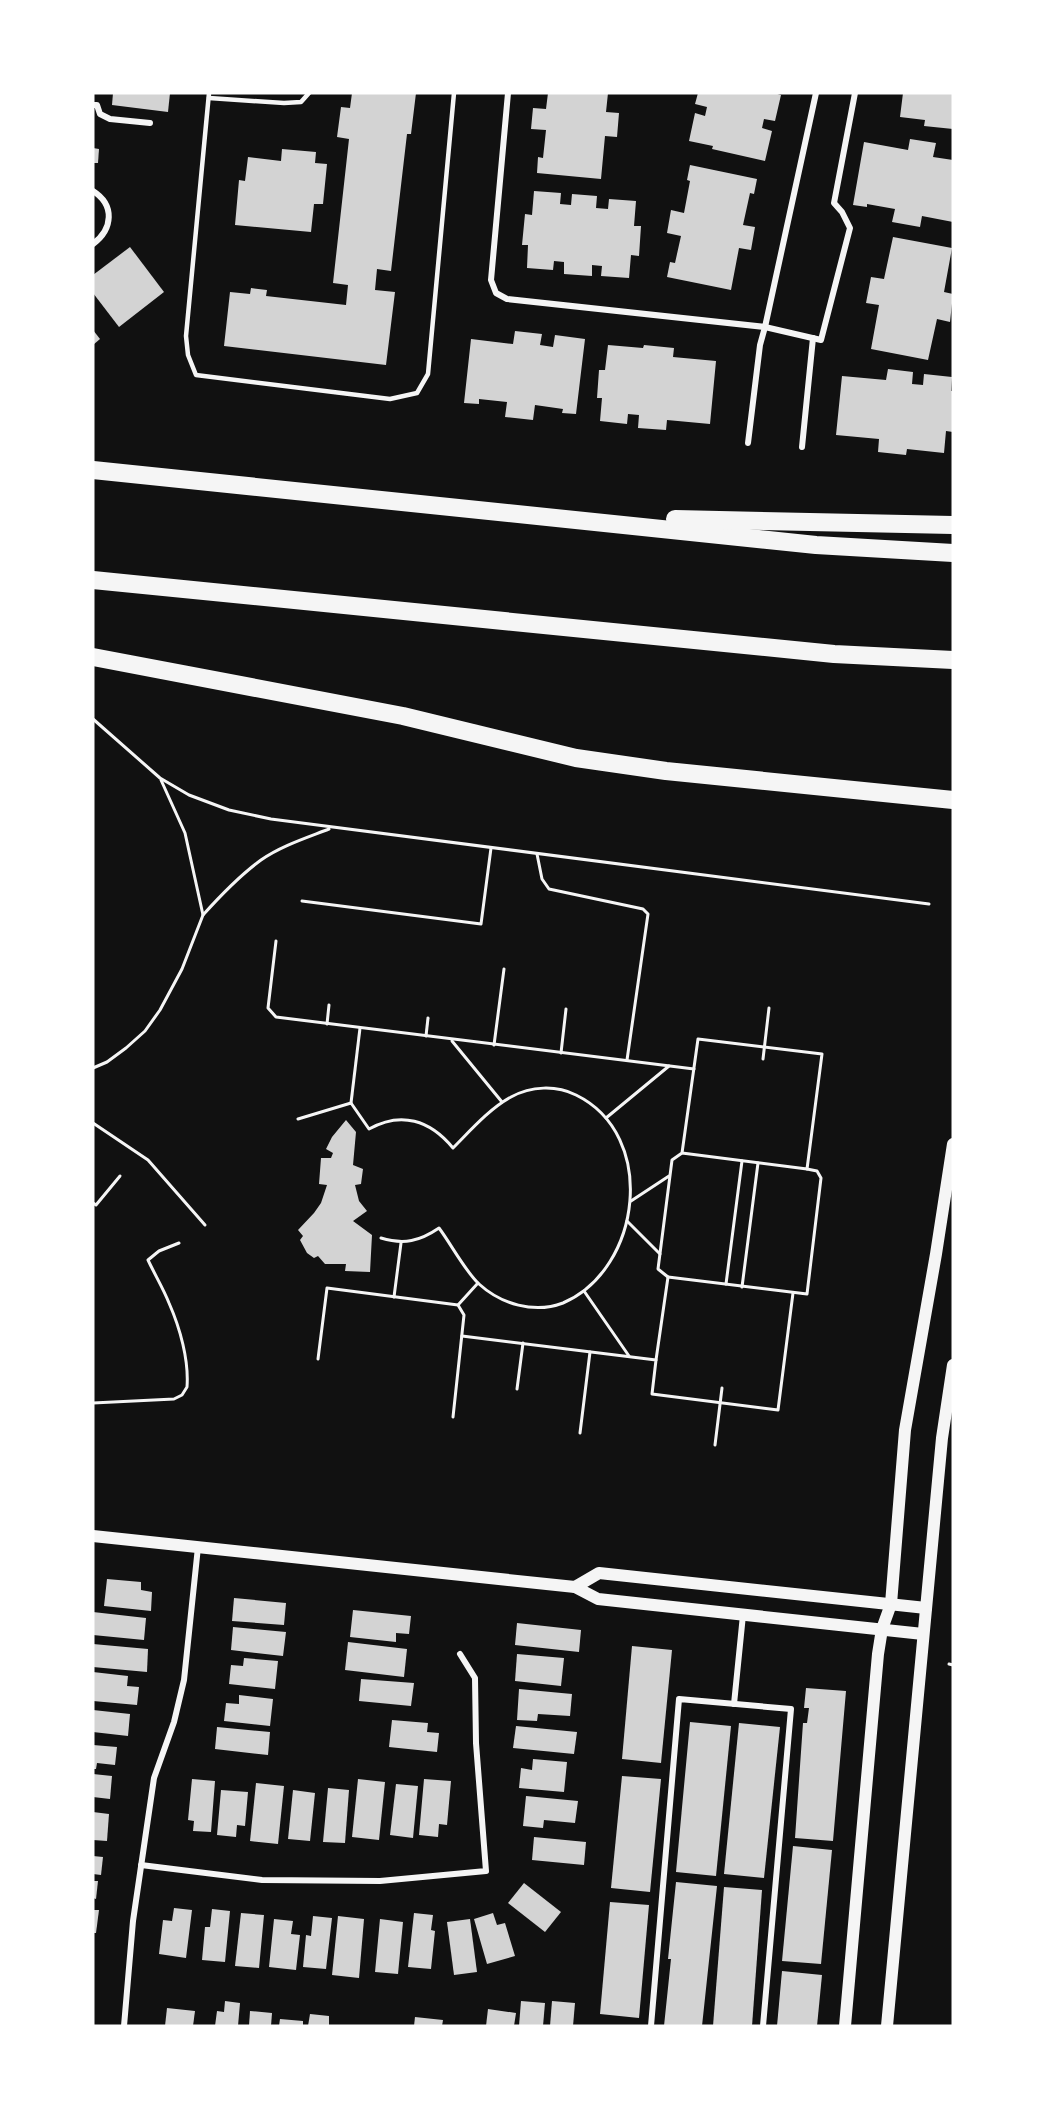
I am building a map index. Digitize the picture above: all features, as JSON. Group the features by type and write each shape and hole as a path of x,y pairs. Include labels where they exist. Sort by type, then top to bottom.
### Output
{"highway":[{"path":"93,470 816,545 953,553"},
{"path":"538,516 953,525"},
{"path":"93,580 834,654 953,660"},
{"path":"93,657 403,716 576,758 666,771 953,800"}],"main road":[{"path":"845,2026 882,1629 891,1604 905,1430 953,1144"},
{"path":"887,2026 942,1438 953,1365"},
{"path":"93,1536 575,1587 598,1599 923,1634"},
{"path":"575,1587 600,1573 926,1608"}],"street":[{"path":"508,93 491,279 496,293 507,299 765,327 821,340 850,228 842,212 834,203 855,93"},
{"path":"748,443 759,345 765,327 816,93"},
{"path":"93,105 97,105 100,114 110,119 150,123"},
{"path":"93,190 105,202 110,219 106,230 93,244"},
{"path":"802,447 813,338"},
{"path":"124,2026 133,1921 154,1778 174,1722 184,1680 198,1547"},
{"path":"734,1704 743,1615"},
{"path":"141,1865 262,1880 380,1881 486,1872 476,1743 475,1678 460,1654"},
{"path":"651,2026 679,1699 791,1709 763,2026"}],"lane":[{"path":"309,93 301,102 284,103 209,95 186,336 188,355 196,375 390,399 417,393 428,374 454,93"}],"path":[{"path":"93,719 160,778 189,795 229,810 331,828 929,904"},
{"path":"160,778 185,833 203,915"},
{"path":"93,1068 107,1062 126,1048 145,1030 160,1010 182,969 203,915 222,894 262,859 331,828"},
{"path":"302,902 482,924 491,848"},
{"path":"537,854 542,879 549,889 643,909 648,914 627,1061"},
{"path":"276,941 268,1008 270,1013 276,1017 694,1069"},
{"path":"494,1045 504,969"},
{"path":"327,1024 329,1005"},
{"path":"763,1059 769,1008"},
{"path":"561,1053 566,1009"},
{"path":"426,1036 428,1018"},
{"path":"360,1028 351,1103 369,1129 388,1121 408,1120 431,1127 453,1148 502,1102 528,1090 555,1088 584,1099 613,1126 621,1141 627,1161 630,1188 627,1221 614,1256 594,1283 584,1291 554,1306 522,1307 502,1299 478,1283 439,1228 417,1240 401,1243 381,1238"},
{"path":"682,1153 698,1039 822,1054 807,1169"},
{"path":"452,1040 502,1102"},
{"path":"606,1118 669,1066"},
{"path":"298,1119 351,1103"},
{"path":"93,1123 148,1160 205,1225"},
{"path":"682,1153 758,1162 817,1171 822,1178 807,1294 668,1277 658,1269 672,1160 682,1153"},
{"path":"726,1284 742,1161"},
{"path":"742,1287 758,1162"},
{"path":"93,1203 96,1206 120,1176"},
{"path":"630,1202 669,1176"},
{"path":"627,1221 660,1254"},
{"path":"93,1403 174,1399 188,1388 185,1358 169,1302 148,1260 159,1251 179,1242"},
{"path":"394,1297 401,1243"},
{"path":"668,1277 652,1394 720,1403 778,1410 793,1293"},
{"path":"458,1305 478,1283"},
{"path":"318,1359 327,1288 458,1305 464,1314 453,1417"},
{"path":"584,1291 630,1356"},
{"path":"462,1335 657,1360"},
{"path":"518,1389 523,1343"},
{"path":"580,1433 590,1352"},
{"path":"715,1444 722,1388"}],"building":[{"path":"113,93 170,93 168,112 112,105"},
{"path":"352,93 416,93 411,134 407,134 391,271 377,269 375,290 395,292 386,365 224,346 230,292 250,294 251,288 267,290 266,296 346,305 348,285 333,283 349,139 337,137 341,107 350,108"},
{"path":"548,93 608,93 606,112 619,113 617,137 605,136 601,179 537,173 538,157 543,158 546,130 531,129 533,108 546,109"},
{"path":"698,93 774,93 781,95 775,121 764,119 762,128 772,131 765,161 712,149 713,146 689,141 695,113 705,116 707,107 695,104"},
{"path":"903,93 953,93 953,129 924,126 925,120 900,117"},
{"path":"910,139 936,143 933,157 953,160 953,222 922,216 920,227 892,222 895,209 867,204 867,207 853,205 864,142 908,150"},
{"path":"93,148 99,149 98,163 93,163"},
{"path":"282,149 316,152 315,163 327,164 323,204 314,204 311,232 235,225 239,180 245,181 248,157 281,161"},
{"path":"690,165 757,179 754,194 750,193 743,225 755,227 751,250 739,248 731,290 667,277 670,262 675,263 681,236 667,233 671,210 684,213 690,181 687,180"},
{"path":"534,191 561,193 560,204 571,205 572,194 597,196 596,208 608,209 609,199 636,201 634,226 641,226 639,256 631,255 629,278 601,276 602,266 592,265 592,276 564,274 564,262 554,261 553,270 527,268 528,245 522,245 525,214 532,215"},
{"path":"893,237 952,248 944,292 953,294 950,322 937,319 928,360 871,349 879,305 866,303 871,277 884,279"},
{"path":"130,247 164,292 119,327 93,293 93,275"},
{"path":"93,330 100,339 93,345"},
{"path":"515,331 542,334 540,345 553,347 555,335 585,339 576,414 562,413 563,409 535,405 533,420 505,417 507,402 479,399 479,404 464,403 471,339 513,344"},
{"path":"608,345 674,348 673,357 716,361 710,424 667,420 666,430 638,428 639,415 628,414 627,424 600,421 602,398 597,398 599,370 605,370"},
{"path":"888,369 913,372 912,384 923,385 924,374 952,377 953,432 946,431 944,453 907,449 906,455 878,452 879,439 836,435 842,376 886,380"},
{"path":"346,1120 356,1132 353,1165 363,1169 361,1184 355,1185 359,1201 367,1211 353,1221 372,1235 370,1272 345,1271 346,1264 325,1264 318,1256 314,1258 307,1253 300,1240 303,1236 298,1230 321,1203 327,1185 319,1184 321,1158 331,1158 333,1153 326,1149 332,1137"},
{"path":"107,1579 141,1582 141,1590 152,1592 151,1611 104,1606"},
{"path":"234,1598 286,1603 284,1625 232,1621"},
{"path":"353,1610 411,1616 409,1634 396,1633 396,1642 350,1637"},
{"path":"93,1612 146,1618 144,1640 93,1635"},
{"path":"517,1623 581,1630 579,1652 515,1645"},
{"path":"233,1627 286,1632 283,1656 231,1650"},
{"path":"348,1642 407,1649 404,1677 345,1670"},
{"path":"93,1644 148,1649 147,1672 93,1667"},
{"path":"632,1646 672,1650 661,1763 622,1759"},
{"path":"517,1654 564,1658 561,1686 515,1681"},
{"path":"244,1658 278,1661 275,1689 229,1684 231,1665 243,1666"},
{"path":"93,1672 128,1676 127,1686 139,1687 137,1705 93,1701"},
{"path":"361,1679 414,1683 411,1706 359,1701"},
{"path":"806,1688 846,1691 833,1841 795,1838 803,1723 807,1723 809,1708 804,1708"},
{"path":"519,1689 572,1694 570,1716 538,1714 537,1721 517,1720"},
{"path":"239,1695 273,1699 270,1726 224,1721 226,1703 239,1704"},
{"path":"93,1710 130,1714 128,1736 93,1732"},
{"path":"392,1720 428,1723 427,1732 439,1733 437,1752 389,1747"},
{"path":"690,1722 731,1726 716,1876 676,1872"},
{"path":"739,1723 780,1727 764,1878 724,1874"},
{"path":"516,1726 577,1732 574,1754 513,1748"},
{"path":"217,1727 270,1732 268,1755 215,1749"},
{"path":"93,1745 117,1747 115,1765 97,1763 96,1769 93,1769"},
{"path":"533,1759 567,1762 564,1792 519,1788 521,1768 532,1770"},
{"path":"93,1774 112,1776 110,1799 93,1797"},
{"path":"622,1776 661,1779 650,1892 611,1888"},
{"path":"192,1779 215,1781 211,1832 193,1831 194,1821 188,1820"},
{"path":"358,1779 385,1782 379,1840 352,1837"},
{"path":"424,1779 451,1781 447,1825 439,1824 438,1837 419,1835"},
{"path":"256,1783 284,1786 278,1844 250,1841"},
{"path":"396,1784 418,1786 413,1838 390,1835"},
{"path":"328,1788 349,1790 345,1843 323,1842"},
{"path":"221,1790 248,1792 245,1826 237,1825 236,1837 217,1835"},
{"path":"293,1790 315,1793 310,1841 288,1839"},
{"path":"526,1796 578,1801 575,1823 544,1820 543,1828 523,1826"},
{"path":"93,1812 109,1814 107,1841 93,1840"},
{"path":"534,1837 586,1842 584,1865 532,1860"},
{"path":"793,1846 832,1850 821,1964 782,1961"},
{"path":"93,1856 103,1857 101,1875 93,1874"},
{"path":"93,1881 98,1881 96,1899 93,1898"},
{"path":"676,1882 717,1886 702,2026 664,2026"},
{"path":"524,1883 561,1912 545,1932 508,1903"},
{"path":"724,1887 762,1890 752,2026 713,2026"},
{"path":"610,1902 649,1905 639,2018 600,2014"},
{"path":"174,1908 192,1910 186,1958 159,1954 163,1920 172,1921"},
{"path":"212,1909 230,1911 225,1962 202,1960 205,1927 210,1927"},
{"path":"93,1910 99,1910 96,1933 93,1933"},
{"path":"241,1913 264,1915 259,1968 235,1966"},
{"path":"414,1913 433,1915 431,1930 435,1931 431,1969 408,1967"},
{"path":"493,1913 497,1925 505,1923 515,1956 487,1964 474,1919"},
{"path":"313,1916 332,1918 326,1969 303,1967 306,1935 311,1936"},
{"path":"338,1916 364,1919 359,1978 332,1975"},
{"path":"274,1919 293,1921 291,1934 300,1935 296,1970 269,1967"},
{"path":"380,1919 403,1922 398,1974 375,1972"},
{"path":"470,1919 477,1972 454,1975 447,1922"},
{"path":"782,1971 822,1975 817,2026 777,2026"},
{"path":"225,2001 240,2003 238,2026 215,2026 217,2011 224,2012"},
{"path":"521,2001 545,2003 543,2026 519,2026"},
{"path":"552,2001 575,2003 573,2026 550,2026"},
{"path":"167,2008 195,2011 193,2026 165,2026"},
{"path":"488,2009 516,2013 514,2026 486,2026"},
{"path":"250,2011 272,2013 271,2026 249,2026"},
{"path":"310,2014 329,2016 329,2026 308,2026"},
{"path":"415,2017 443,2020 442,2026 414,2026"},
{"path":"280,2019 303,2021 303,2026 279,2026"}]}
